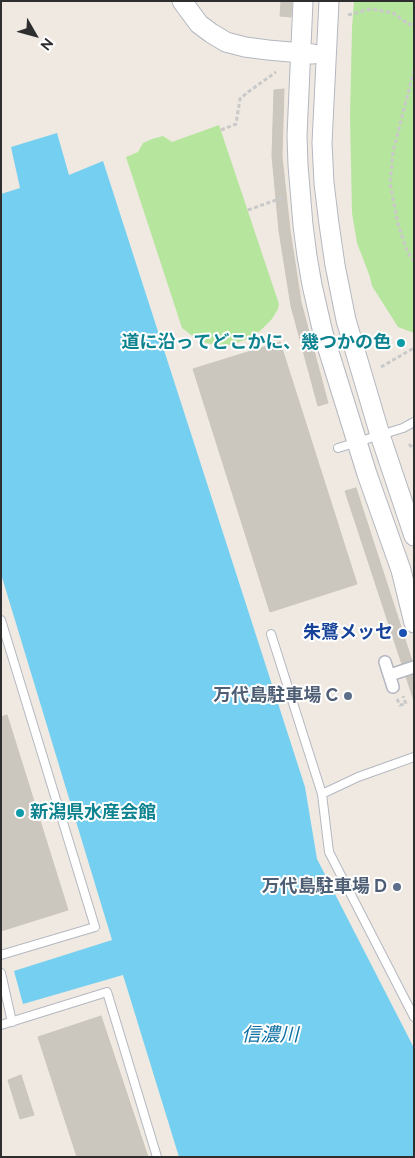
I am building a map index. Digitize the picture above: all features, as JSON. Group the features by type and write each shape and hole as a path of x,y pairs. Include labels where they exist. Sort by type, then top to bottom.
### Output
{"street":[{"path":"182,1 200,24 226,42 268,50 327,55"},
{"path":"303,1 297,136 303,225 312,285 323,333 367,474 400,570 414,623"},
{"path":"329,1 322,143 324,183 335,265 346,320 380,435 414,536"},
{"path":"385,662 393,687"},
{"path":"390,675 414,667"}],"lane":[{"path":"338,448 404,428 414,422"},
{"path":"1,955 95,927 2,626"},
{"path":"270,634 322,794 329,852 414,1017"},
{"path":"322,794 358,777 414,757"},
{"path":"1,973 12,1022"},
{"path":"1,1025 107,992 157,1157"}],"path":[{"path":"348,16 371,9 394,13 408,24 414,25"},
{"path":"414,70 393,152 390,183 398,224 407,251 414,261"},
{"path":"221,130 236,124 240,99 276,72"},
{"path":"248,210 282,198"},
{"path":"381,367 414,348"},
{"path":"409,444 414,449"}],"green space":[{"path":"354,1 414,1 414,333 398,327 372,286 357,243 352,213 350,116"},
{"path":"219,125 279,304 272,319 260,331 234,344 221,346 206,343 182,328 126,157 138,152 143,143 152,139 163,136 172,142"}],"water":[{"name":"信濃川","path":"57,133 69,175 103,161 305,787 317,859 414,1048 414,1157 179,1157 123,975 23,1004 14,971 112,940 1,574 1,194 20,188 11,147"}],"building":[{"path":"281,1 292,1 291,17 280,16"},
{"path":"284,89 282,156 290,230 301,302 328,403 318,406 291,306 279,231 272,156 274,90"},
{"path":"280,342 357,584 270,612 193,369"},
{"path":"356,488 414,667 414,701 345,491"},
{"name":"新潟県水産会館","path":"7,715 68,910 1,931 1,717"},
{"path":"101,1016 148,1157 77,1157 38,1037"},
{"path":"21,1075 34,1115 20,1119 8,1080"}],"place":[{"name":"道に沿ってどこかに、幾つかの色","path":"401,343"},
{"name":"朱鷺メッセ","path":"403,633"},
{"name":"万代島駐車場 C","path":"348,696"},
{"name":"新潟県水産会館","path":"20,813"},
{"name":"万代島駐車場 D","path":"397,887"}]}
